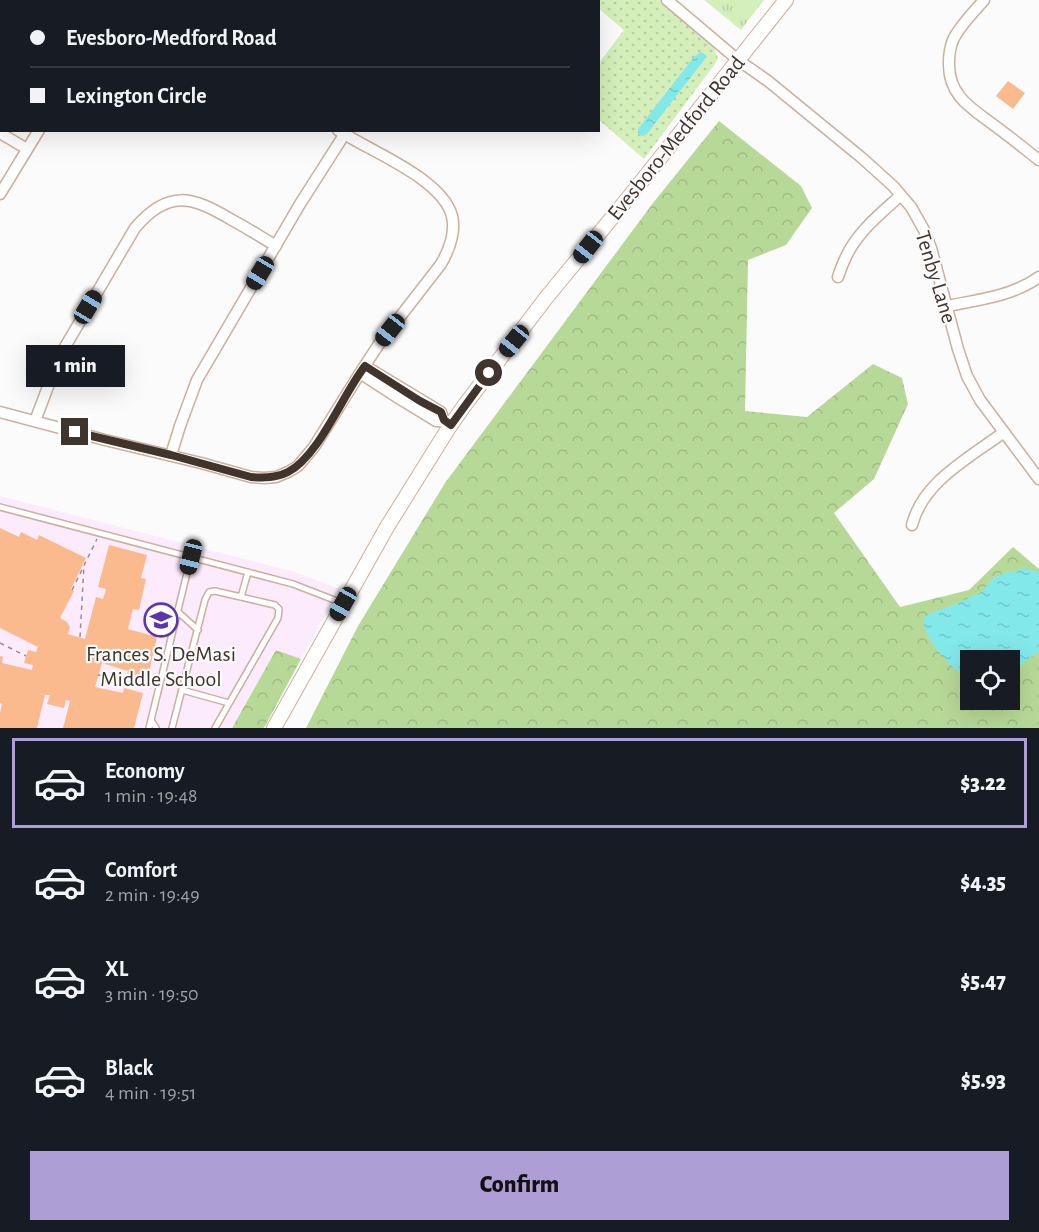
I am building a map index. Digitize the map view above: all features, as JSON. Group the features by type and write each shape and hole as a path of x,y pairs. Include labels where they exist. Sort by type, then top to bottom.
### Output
{"street":[{"name":"Tenby Lane","path":"667,0 738,60 777,88 867,162 901,195 918,218 927,236 967,376 980,400 1039,479"},
{"name":"Evesboro-Medford Road","path":"274,728 448,423 786,0"},
{"path":"984,0 954,38 950,50 949,72 955,91 969,106 1039,160"},
{"path":"0,194 38,132"},
{"path":"0,133 27,149"},
{"path":"0,412 251,477 270,477 288,472 298,466 314,447 379,344 448,252 452,216 447,205 432,187 399,164 341,133 198,380 171,455"},
{"path":"838,277 856,240 876,217 901,195"},
{"path":"35,421 66,345 135,228 153,210 176,201 199,203 219,212 276,246"},
{"path":"948,306 1010,292 1039,277"},
{"path":"362,369 400,399 436,421 448,423"},
{"path":"912,525 922,500 937,483 1004,432"}],"lane":[{"path":"0,507 293,584 343,604"},
{"path":"149,728 191,557"},
{"path":"241,597 248,572"},
{"path":"172,728 205,600 209,592 215,591 275,605 279,609 278,618 215,728"},
{"path":"177,611 198,630"},
{"path":"182,690 230,703"},
{"path":"151,720 156,728"}],"path":[{"path":"72,590 100,533"},
{"path":"80,638 84,565"},
{"path":"0,643 26,656"},
{"path":"98,675 158,690"}],"shaded area":[{"name":"Frances S. DeMasi Middle School","path":"0,496 295,572 339,589 301,659 276,650 232,728 0,728"}],"green space":[{"path":"600,0 660,0 714,48 718,58 644,159 600,121 600,62 624,30 600,10"},
{"path":"704,0 764,0 741,30"},
{"path":"719,121 801,186 812,208 786,245 748,260 745,411 807,417 873,364 902,378 908,404 874,479 834,513 900,607 969,590 1013,547 1039,569 1039,728 306,728 358,626 445,483 653,203"},
{"path":"276,650 301,659 264,728 232,728"}],"water":[{"path":"700,52 706,55 705,59 646,135 642,136 638,133 638,129"},
{"path":"1024,568 1039,572 1039,651 1020,665 1020,650 960,650 960,672 933,644 924,626 924,618 930,613 980,593 995,577 1010,571"}],"building":[{"path":"1008,81 1025,93 1013,109 996,96"},
{"path":"0,528 19,537 21,532 37,540 39,535 86,558 71,589 74,591 60,618 70,627 68,634 85,639 96,597 103,599 106,589 98,587 109,545 147,555 141,578 146,579 139,610 133,609 128,629 157,637 147,681 127,676 128,671 102,663 95,687 123,693 124,688 143,693 134,728 63,728 70,701 66,700 64,708 47,704 50,695 45,695 37,728 0,728 2,704 0,703 0,656 3,657 2,663 32,670 33,665 24,663 28,650 36,652 38,647 0,628"}],"place":[{"name":"Frances S. DeMasi Middle School","path":"161,620"}],"route":[{"path":"75,432 251,477 276,477 298,466 314,447 365,366 441,412 444,420 451,425 489,373"}]}
